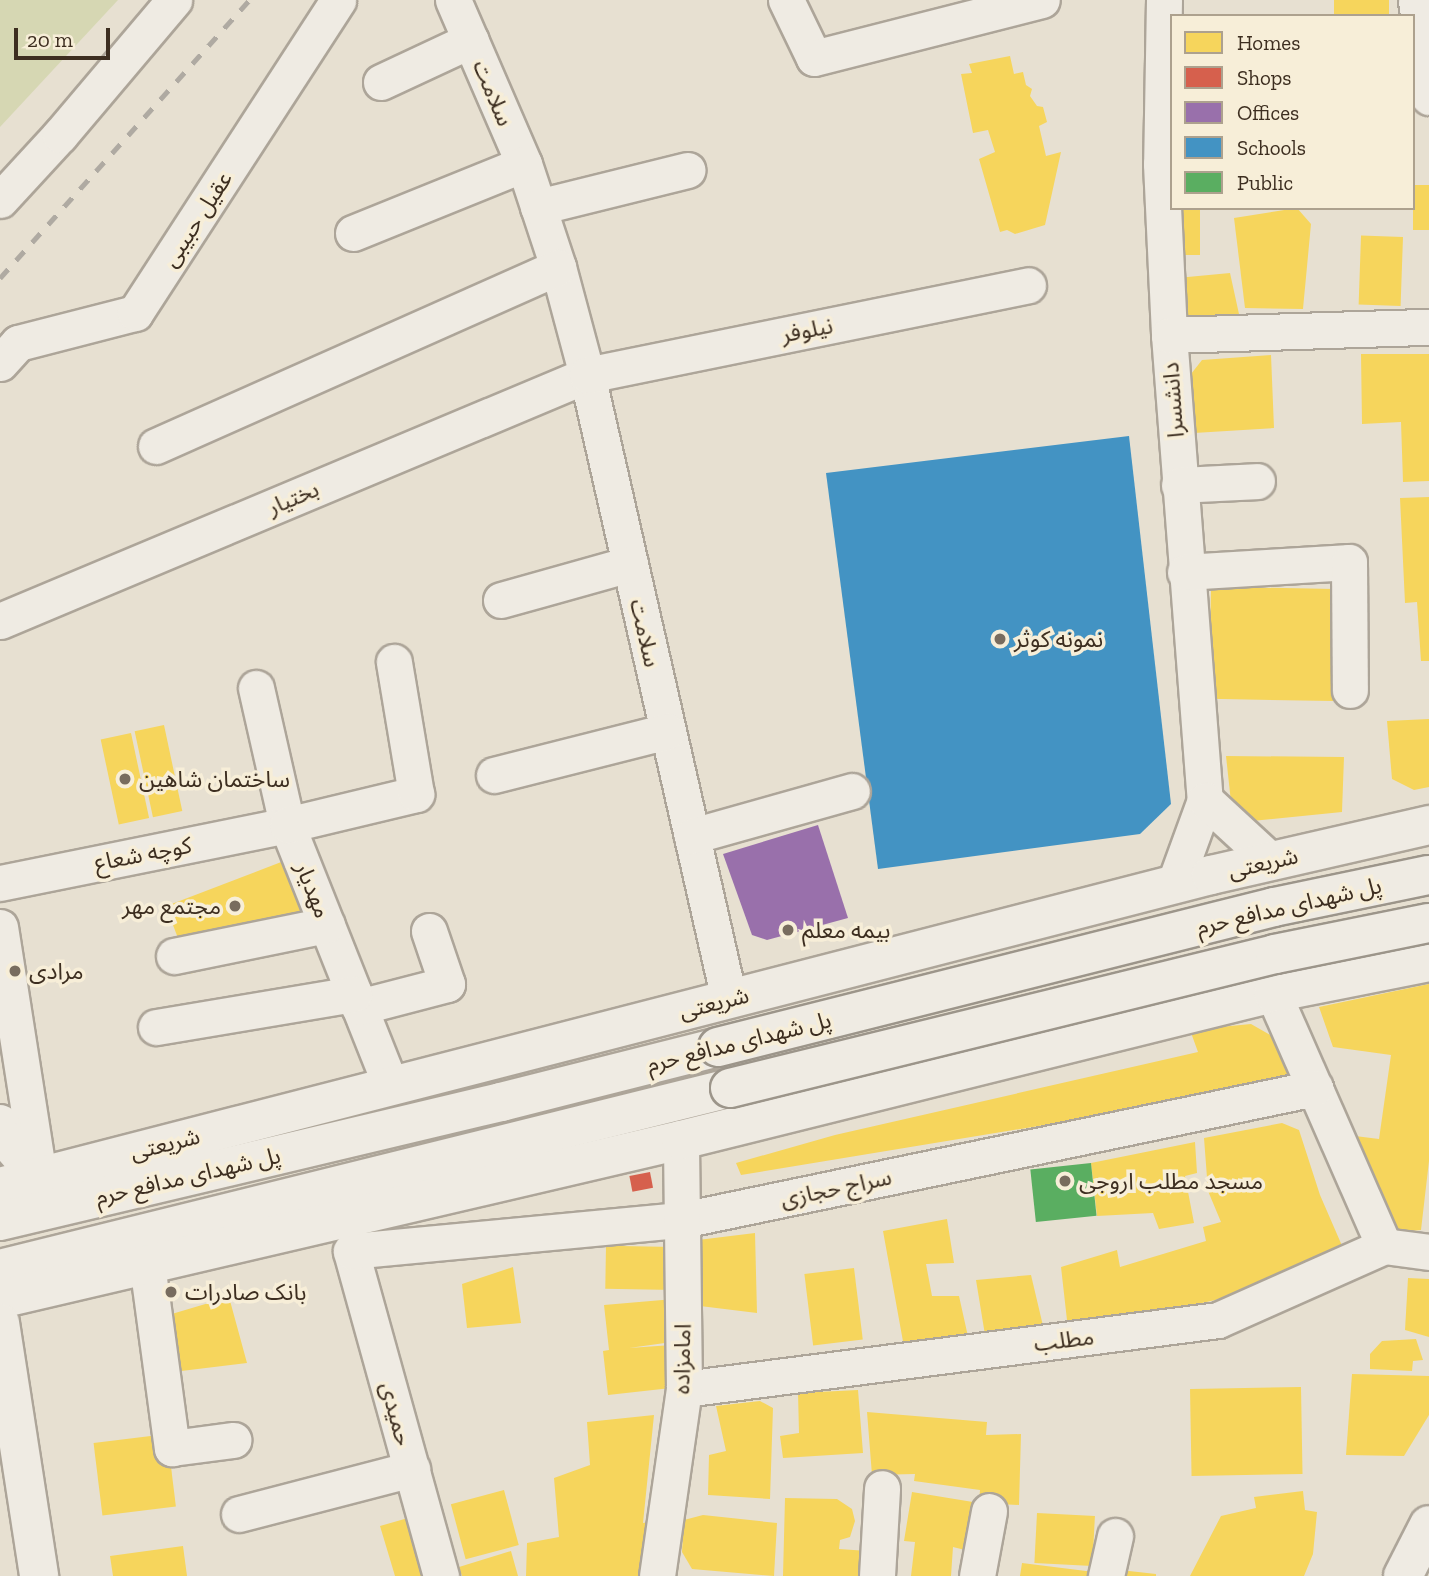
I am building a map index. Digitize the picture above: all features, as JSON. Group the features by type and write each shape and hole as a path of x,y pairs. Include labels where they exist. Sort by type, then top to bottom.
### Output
{"main road":[{"name":"شریعتی","path":"0,1221 43,1193 391,1086 1211,875 1429,825"},
{"path":"1211,875 1205,908 1209,931 1216,946 1228,961 1273,993"},
{"name":"پل شهدای مدافع حرم","path":"43,1193 501,1102 1274,907 1429,875"},
{"path":"1127,898 1144,914 1155,930 1161,947 1164,965 1161,989 1151,1024"},
{"name":"پل شهدای مدافع حرم","path":"2,1299 63,1253 1275,954 1429,923"},
{"path":"39,1576 9,1445 4,1386 2,1299 681,1140 1273,993 1429,962"},
{"path":"0,1124 43,1193"},
{"name":"شریعتی","path":"0,1187 43,1193"},
{"path":"1403,1576 1429,1525"}],"street":[{"path":"0,200 60,135 174,0"},
{"name":"عقیل حبیبی","path":"0,363 18,343 135,313 338,0"},
{"name":"سلامت","path":"453,0 524,164 558,267 587,375 729,999"},
{"path":"786,0 814,58 1042,0"},
{"name":"دانشسرا","path":"1164,0 1161,164 1169,335 1185,572 1205,800 1174,885"},
{"path":"1416,0 1429,97"},
{"path":"381,82 471,40"},
{"path":"353,233 524,164"},
{"path":"538,207 687,170"},
{"path":"156,446 558,267"},
{"name":"نیلوفر","path":"587,375 1028,285"},
{"path":"1169,335 1429,327"},
{"name":"بختیار","path":"0,621 587,375"},
{"path":"1179,485 1258,481"},
{"path":"1185,572 1349,562 1350,690"},
{"path":"501,600 630,564"},
{"name":"کوچه شعاع","path":"0,883 287,825 416,794 394,662"},
{"name":"مهدیار","path":"256,688 287,825 391,1086"},
{"path":"494,775 668,731"},
{"path":"692,836 852,791"},
{"path":"1205,800 1271,861"},
{"path":"174,956 327,925"},
{"path":"0,927 43,1193"},
{"path":"156,1027 357,1001 447,984 429,932"},
{"path":"1273,993 1384,1245 1429,1252"},
{"name":"سراج حجازی","path":"351,1251 682,1220 1315,1088"},
{"name":"امامزاده","path":"657,1576 684,1389 681,1140"},
{"name":"مطلب","path":"684,1389 1217,1320 1384,1245"},
{"name":"حمیدی","path":"351,1251 441,1576"},
{"path":"147,1264 172,1448 233,1440"},
{"path":"239,1514 412,1469"},
{"path":"877,1576 882,1488"},
{"path":"977,1576 989,1511"},
{"path":"1106,1576 1115,1536"}],"green space":[{"path":"0,0 118,0 0,127"}],"building: Homes":[{"path":"1334,0 1389,0 1389,14 1334,14"},
{"path":"1010,56 1014,74 1023,72 1026,85 1032,89 1030,96 1037,106 1043,107 1047,122 1039,126 1046,156 1061,152 1045,225 1015,234 1007,230 1000,232 979,159 995,152 988,130 973,133 961,74 972,73 969,64"},
{"path":"1415,185 1429,185 1429,230 1413,230"},
{"path":"1182,210 1200,210 1200,255 1182,255"},
{"path":"1299,210 1311,224 1303,309 1245,308 1234,218"},
{"path":"1361,236 1403,237 1401,306 1359,304"},
{"path":"1230,273 1239,314 1187,318 1174,306 1177,278"},
{"path":"1361,354 1429,354 1429,481 1403,482 1401,422 1362,424"},
{"path":"1271,355 1274,428 1194,433 1191,374 1202,360"},
{"path":"1429,497 1429,661 1421,661 1417,602 1405,603 1400,498"},
{"path":"1211,587 1335,589 1333,701 1209,699"},
{"path":"1429,719 1429,787 1414,790 1392,779 1387,721"},
{"path":"164,725 182,811 153,817 135,731"},
{"name":"ساختمان شاهین","path":"131,733 149,818 119,825 101,739"},
{"path":"1226,756 1344,757 1342,812 1252,821 1231,802"},
{"name":"مجتمع مهر","path":"289,859 315,926 192,974 166,906"},
{"path":"1429,984 1429,1161 1421,1230 1398,1232 1355,1136 1379,1139 1391,1055 1333,1047 1319,1007"},
{"path":"1251,1024 1277,1039 1291,1075 1117,1113 741,1175 736,1163 835,1135 1198,1052 1190,1030"},
{"path":"1282,1123 1299,1130 1320,1195 1343,1248 1224,1298 1127,1320 1068,1329 1061,1267 1117,1250 1120,1267 1206,1241 1203,1227 1221,1222 1208,1191 1204,1138"},
{"path":"1195,1142 1197,1173 1185,1176 1194,1223 1159,1229 1153,1213 1097,1216 1091,1163"},
{"path":"947,1219 954,1263 926,1264 932,1296 959,1296 969,1341 904,1347 883,1231"},
{"path":"755,1233 757,1313 700,1306 698,1240"},
{"path":"606,1246 675,1247 674,1290 605,1289"},
{"path":"513,1267 521,1323 467,1328 462,1284"},
{"path":"854,1268 863,1339 813,1346 804,1274"},
{"path":"1031,1275 1044,1330 985,1335 976,1280"},
{"path":"1408,1278 1429,1279 1429,1337 1405,1330"},
{"path":"229,1297 247,1363 173,1372 165,1316"},
{"path":"674,1299 672,1342 629,1348 672,1345 671,1388 608,1395 603,1351 609,1350 604,1305"},
{"path":"1416,1339 1423,1360 1413,1361 1412,1371 1370,1369 1370,1354 1382,1341"},
{"path":"1352,1374 1429,1376 1429,1415 1404,1456 1346,1455"},
{"path":"1301,1387 1303,1474 1192,1476 1190,1389"},
{"path":"858,1390 863,1453 783,1458 780,1436 799,1433 798,1393"},
{"path":"760,1401 773,1408 770,1499 708,1495 709,1455 726,1451 716,1406"},
{"path":"867,1412 987,1422 986,1435 1021,1434 1019,1505 979,1503 980,1490 914,1481 915,1474 872,1475"},
{"path":"654,1415 643,1523 655,1521 642,1576 526,1576 527,1543 559,1537 554,1478 590,1465 587,1422"},
{"path":"167,1434 176,1506 102,1515 94,1443"},
{"path":"504,1490 519,1545 466,1559 451,1504"},
{"path":"1303,1491 1305,1510 1317,1512 1313,1554 1304,1576 1190,1576 1221,1516 1256,1508 1254,1497"},
{"path":"912,1492 973,1502 965,1550 953,1547 951,1576 911,1576 915,1542 904,1541"},
{"path":"785,1498 837,1499 852,1509 855,1521 850,1537 840,1540 839,1549 868,1551 866,1576 783,1576"},
{"path":"1037,1513 1095,1516 1092,1566 1034,1563"},
{"path":"703,1515 777,1523 774,1576 692,1569 682,1552 684,1520"},
{"path":"415,1516 432,1576 395,1576 380,1526"},
{"path":"183,1546 187,1576 113,1576 110,1556"},
{"path":"511,1551 518,1576 462,1576 459,1567"},
{"path":"1022,1563 1094,1572 1094,1576 1020,1576"},
{"path":"1120,1570 1156,1574 1156,1576 1119,1576"}],"building: Shops":[{"path":"650,1172 653,1188 632,1192 629,1176"}],"building: Offices":[{"path":"818,825 848,918 767,940 752,935 723,854"}],"building: Schools":[{"name":"نمونه کوثر","path":"1129,436 1171,804 1140,834 878,869 826,473"}],"building: Public":[{"path":"1091,1163 1097,1216 1036,1222 1030,1169"}],"railway":[{"path":"0,278 249,0"}],"place":[{"name":"نمونه کوثر","path":"1000,639"},
{"name":"ساختمان شاهین","path":"125,779"},
{"name":"مجتمع مهر","path":"235,906"},
{"name":"بیمه معلم","path":"788,930"},
{"name":"مرادی","path":"15,971"},
{"name":"مسجد مطلب اروجی","path":"1065,1181"},
{"name":"بانک صادرات","path":"171,1292"}]}
